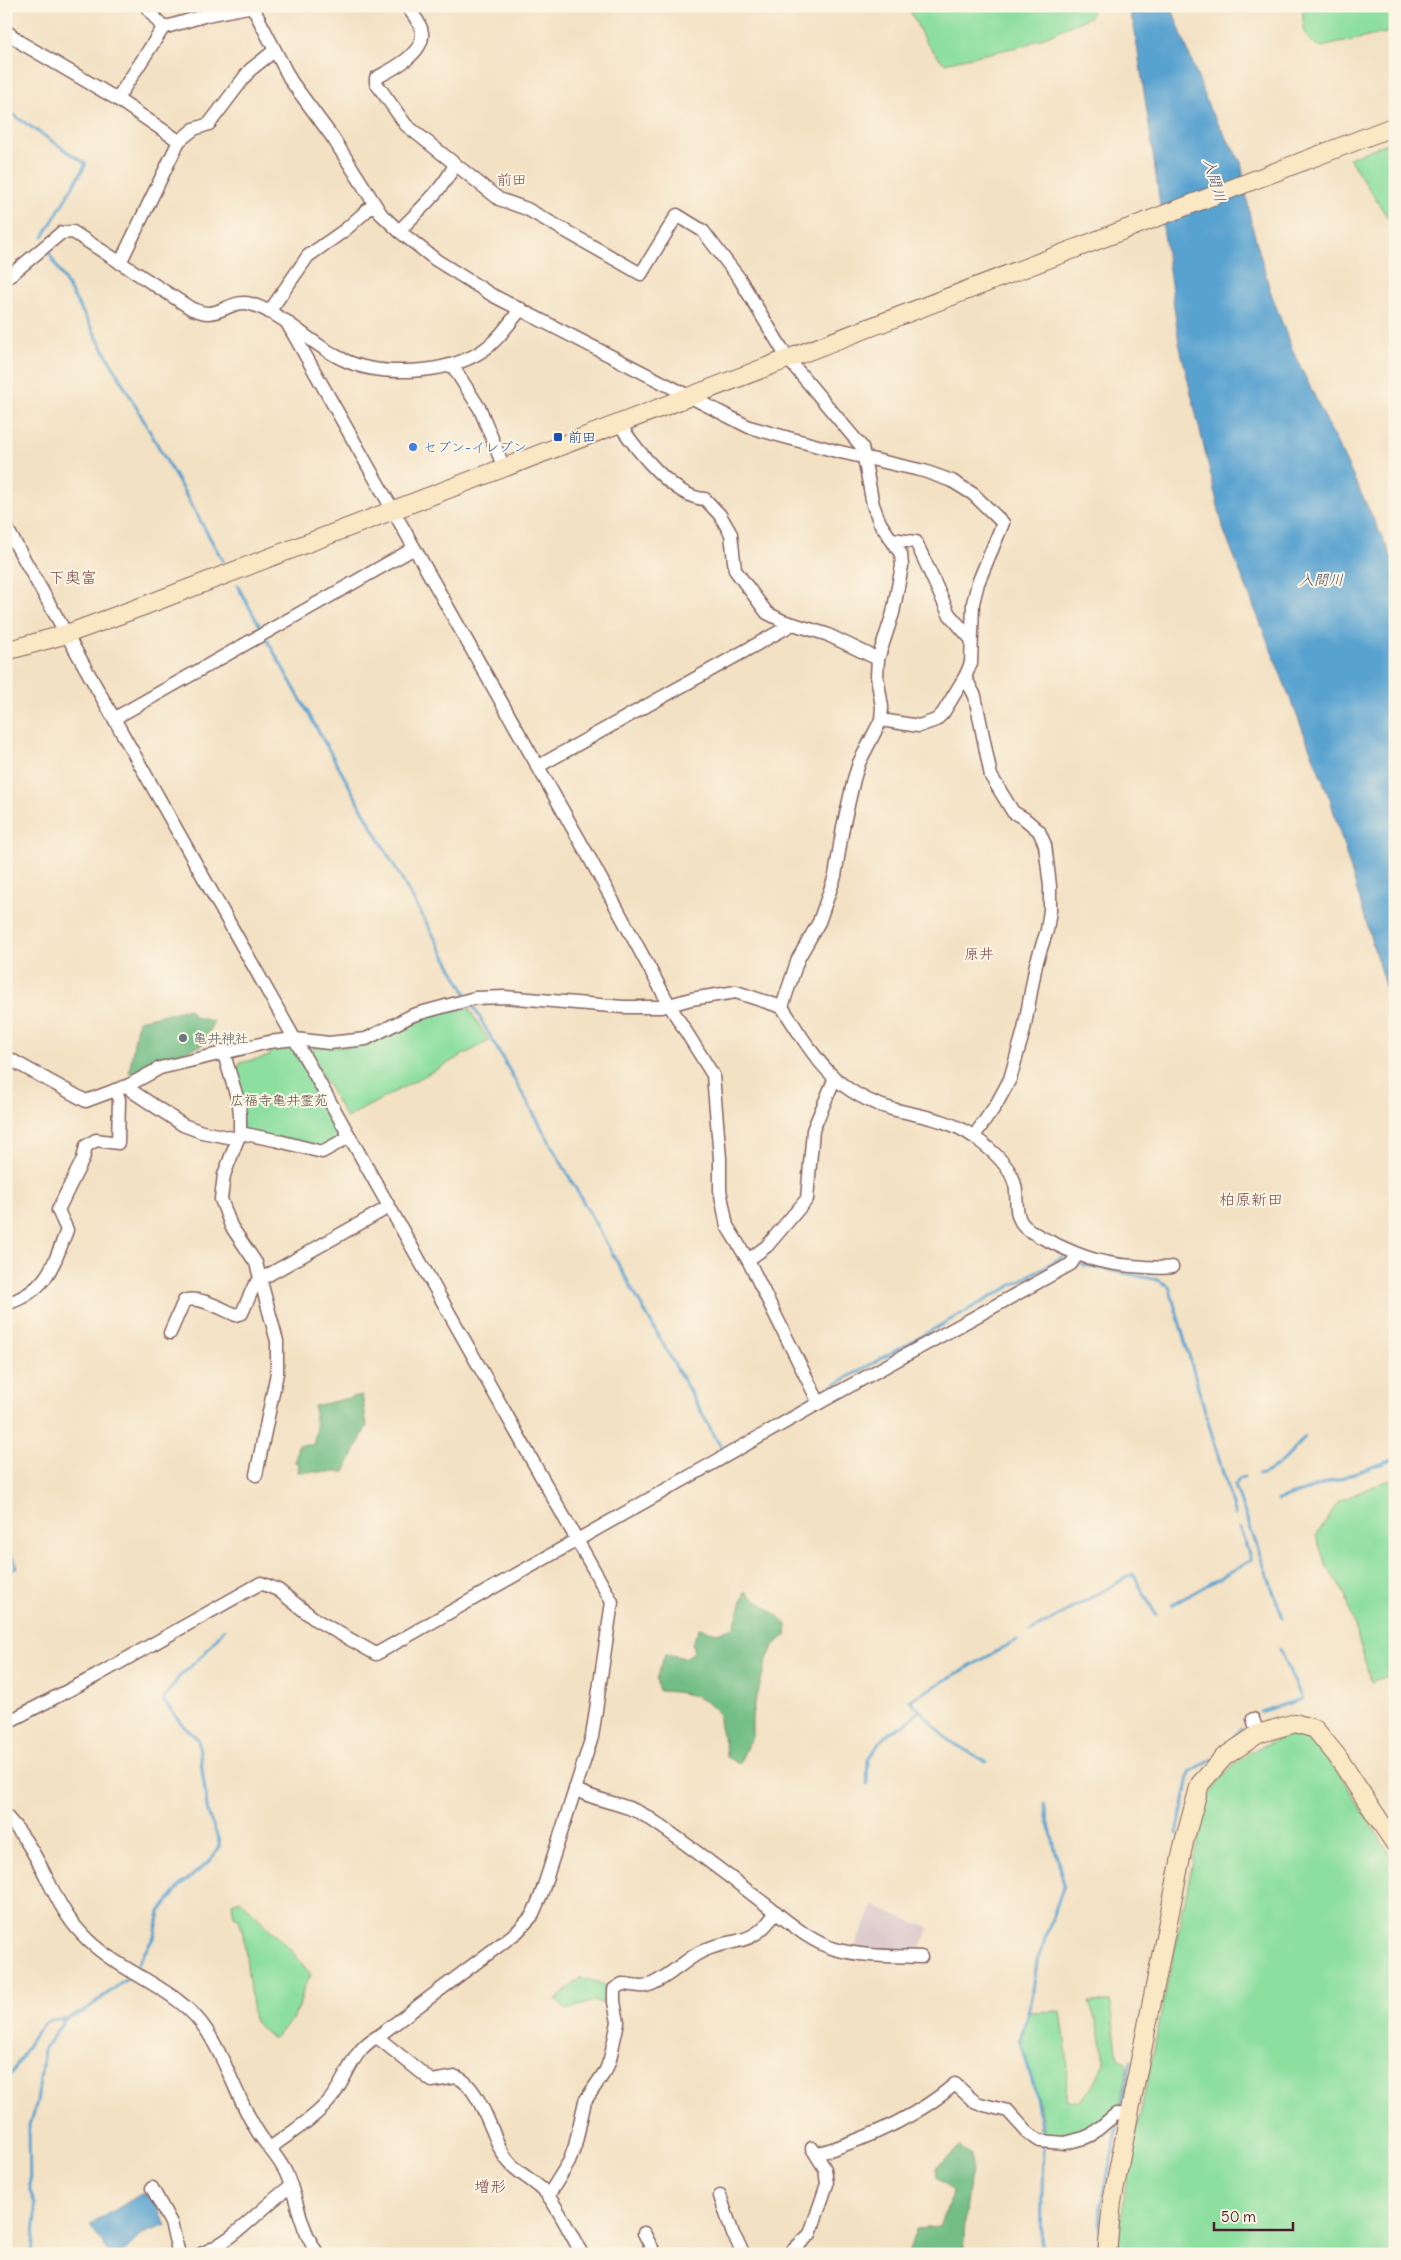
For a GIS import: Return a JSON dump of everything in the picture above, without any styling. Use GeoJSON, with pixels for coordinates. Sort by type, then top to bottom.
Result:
{"type":"FeatureCollection","features":[{"type":"Feature","properties":{"kind":"street"},"geometry":{"type":"LineString","coordinates":[[146,6],[163,28]]}},
{"type":"Feature","properties":{"kind":"street"},"geometry":{"type":"LineString","coordinates":[[117,99],[163,28],[207,15],[252,6],[291,81],[333,138],[374,204],[399,231],[466,280],[749,427],[792,440],[924,470],[952,481],[973,494],[1003,524],[978,584],[973,603],[970,638],[971,662],[965,677],[943,713],[936,720],[926,724],[910,726],[880,720]]}},
{"type":"Feature","properties":{"kind":"street"},"geometry":{"type":"LineString","coordinates":[[407,6],[419,23],[422,33],[419,46],[399,65],[376,78],[376,83],[406,125],[499,199],[527,209],[642,274],[677,215],[703,231],[862,447],[866,456],[873,505],[880,523],[901,554],[902,566],[893,613],[878,659],[877,676],[882,707],[880,720],[859,763],[854,779],[843,827],[835,876],[819,922],[798,959],[782,1007]]}},
{"type":"Feature","properties":{"kind":"street"},"geometry":{"type":"LineString","coordinates":[[6,31],[23,44],[117,99],[179,141]]}},
{"type":"Feature","properties":{"kind":"street"},"geometry":{"type":"LineString","coordinates":[[120,263],[179,141],[194,129],[209,124],[250,70],[274,51]]}},
{"type":"Feature","properties":{"kind":"street"},"geometry":{"type":"LineString","coordinates":[[6,650],[67,634],[620,425],[1395,126]]}},
{"type":"Feature","properties":{"kind":"street"},"geometry":{"type":"LineString","coordinates":[[399,231],[427,202],[451,172],[454,164]]}},
{"type":"Feature","properties":{"kind":"street"},"geometry":{"type":"LineString","coordinates":[[269,312],[308,256],[345,230],[374,204]]}},
{"type":"Feature","properties":{"kind":"street"},"geometry":{"type":"LineString","coordinates":[[6,279],[61,233],[73,232],[192,309],[207,313],[222,310],[230,305],[248,304],[286,321],[341,359],[360,366],[393,370],[419,370],[452,364],[484,350],[521,309]]}},
{"type":"Feature","properties":{"kind":"street"},"geometry":{"type":"LineString","coordinates":[[286,321],[413,549],[589,857],[670,1006],[712,1074],[723,1213],[817,1398]]}},
{"type":"Feature","properties":{"kind":"street"},"geometry":{"type":"LineString","coordinates":[[452,364],[480,409],[504,468]]}},
{"type":"Feature","properties":{"kind":"street"},"geometry":{"type":"LineString","coordinates":[[620,425],[651,465],[694,499],[705,499],[720,515],[730,534],[735,570],[745,586],[767,613],[792,624],[826,634],[878,659]]}},
{"type":"Feature","properties":{"kind":"street"},"geometry":{"type":"LineString","coordinates":[[6,527],[612,1602],[592,1737],[542,1895],[532,1916],[526,1925],[377,2037],[366,2042],[358,2052],[330,2100],[270,2148]]}},
{"type":"Feature","properties":{"kind":"street"},"geometry":{"type":"LineString","coordinates":[[891,539],[916,542],[949,614],[970,638]]}},
{"type":"Feature","properties":{"kind":"street"},"geometry":{"type":"LineString","coordinates":[[115,718],[413,549]]}},
{"type":"Feature","properties":{"kind":"street"},"geometry":{"type":"LineString","coordinates":[[537,767],[792,624]]}},
{"type":"Feature","properties":{"kind":"street"},"geometry":{"type":"LineString","coordinates":[[965,677],[975,696],[991,776],[1013,812],[1025,819],[1039,832],[1045,845],[1050,886],[1050,910],[1046,930],[1036,964],[1024,1030],[1010,1079],[996,1105],[974,1136]]}},
{"type":"Feature","properties":{"kind":"street"},"geometry":{"type":"LineString","coordinates":[[6,1056],[86,1101],[128,1085],[160,1068],[223,1051],[295,1039],[329,1043],[366,1039],[413,1015],[471,999],[505,997],[623,1006],[670,1006],[691,999],[736,992],[782,1007],[820,1064],[834,1080],[851,1092],[884,1106],[960,1128],[974,1136],[1007,1168],[1015,1183],[1017,1212],[1021,1222],[1031,1231],[1078,1255],[1099,1263],[1126,1266],[1172,1266]]}},
{"type":"Feature","properties":{"kind":"street"},"geometry":{"type":"LineString","coordinates":[[223,1051],[239,1104],[239,1136],[224,1175],[221,1199],[231,1226],[252,1256],[261,1279],[277,1341],[277,1373],[256,1475]]}},
{"type":"Feature","properties":{"kind":"street"},"geometry":{"type":"LineString","coordinates":[[748,1260],[767,1246],[807,1200],[813,1130],[834,1080]]}},
{"type":"Feature","properties":{"kind":"street"},"geometry":{"type":"LineString","coordinates":[[128,1085],[132,1090],[183,1125],[202,1132],[275,1140],[322,1152],[349,1137]]}},
{"type":"Feature","properties":{"kind":"street"},"geometry":{"type":"LineString","coordinates":[[6,1304],[28,1295],[47,1278],[68,1230],[58,1210],[83,1159],[86,1146],[96,1140],[118,1143],[119,1099],[115,1090]]}},
{"type":"Feature","properties":{"kind":"street"},"geometry":{"type":"LineString","coordinates":[[170,1333],[184,1301],[189,1299],[236,1315],[242,1313],[246,1308],[254,1286],[261,1279],[389,1207]]}},
{"type":"Feature","properties":{"kind":"street"},"geometry":{"type":"LineString","coordinates":[[6,1722],[96,1676],[261,1583],[278,1590],[316,1620],[376,1654],[578,1541],[817,1398],[1071,1264],[1078,1255]]}},
{"type":"Feature","properties":{"kind":"street"},"geometry":{"type":"LineString","coordinates":[[1107,2254],[1112,2202],[1128,2115],[1184,1842],[1200,1784],[1224,1757],[1256,1727],[1296,1723],[1315,1729],[1337,1756],[1395,1844]]}},
{"type":"Feature","properties":{"kind":"street"},"geometry":{"type":"LineString","coordinates":[[575,1789],[582,1793],[618,1803],[648,1817],[795,1927],[833,1948],[878,1956],[922,1957]]}},
{"type":"Feature","properties":{"kind":"street"},"geometry":{"type":"LineString","coordinates":[[6,1816],[24,1837],[66,1916],[82,1935],[95,1947],[178,2001],[206,2028],[219,2050],[256,2130],[286,2172],[303,2227],[318,2254]]}},
{"type":"Feature","properties":{"kind":"street"},"geometry":{"type":"LineString","coordinates":[[548,2196],[558,2183],[569,2162],[575,2146],[585,2101],[606,2070],[610,2059],[618,2022],[614,2002],[614,1989],[622,1984],[635,1987],[653,1984],[709,1948],[736,1944],[751,1937],[768,1924],[776,1912]]}},
{"type":"Feature","properties":{"kind":"street"},"geometry":{"type":"LineString","coordinates":[[377,2037],[432,2081],[456,2077],[461,2079],[483,2106],[507,2160],[548,2196],[582,2254]]}},
{"type":"Feature","properties":{"kind":"street"},"geometry":{"type":"LineString","coordinates":[[789,2254],[810,2234],[827,2184],[825,2169],[815,2151],[859,2140],[925,2108],[955,2084],[976,2103],[1008,2111],[1028,2133],[1040,2141],[1065,2143],[1075,2141],[1091,2135],[1116,2114],[1128,2115]]}},
{"type":"Feature","properties":{"kind":"street"},"geometry":{"type":"LineString","coordinates":[[201,2254],[217,2248],[237,2233],[290,2186]]}},
{"type":"Feature","properties":{"kind":"street"},"geometry":{"type":"LineString","coordinates":[[152,2188],[171,2223],[179,2254]]}},
{"type":"Feature","properties":{"kind":"street"},"geometry":{"type":"LineString","coordinates":[[720,2196],[733,2234],[744,2254]]}},
{"type":"Feature","properties":{"kind":"street"},"geometry":{"type":"LineString","coordinates":[[644,2233],[655,2254]]}},
{"type":"Feature","properties":{"kind":"shaded area"},"geometry":{"type":"Polygon","coordinates":[[[873,1906],[929,1928],[920,1949],[912,1951],[857,1949],[855,1947],[873,1906]]]}},
{"type":"Feature","properties":{"kind":"green space"},"geometry":{"type":"Polygon","coordinates":[[[908,6],[1094,6],[1090,17],[1026,45],[944,63],[926,43],[908,6]]]}},
{"type":"Feature","properties":{"kind":"green space"},"geometry":{"type":"Polygon","coordinates":[[[1302,6],[1395,6],[1395,31],[1321,47],[1307,36],[1302,6]]]}},
{"type":"Feature","properties":{"kind":"green space"},"geometry":{"type":"Polygon","coordinates":[[[1395,140],[1395,229],[1349,158],[1395,140]]]}},
{"type":"Feature","properties":{"kind":"green space"},"geometry":{"type":"Polygon","coordinates":[[[468,1007],[489,1041],[346,1118],[309,1051],[315,1047],[356,1047],[441,1013],[468,1007]]]}},
{"type":"Feature","properties":{"kind":"green space"},"geometry":{"type":"Polygon","coordinates":[[[189,1009],[194,1017],[214,1021],[202,1045],[129,1073],[138,1020],[189,1009]]]}},
{"type":"Feature","properties":{"kind":"green space","name":"広福寺亀井霊苑"},"geometry":{"type":"Polygon","coordinates":[[[290,1047],[293,1049],[343,1136],[323,1150],[243,1132],[234,1069],[237,1069],[240,1063],[270,1056],[270,1048],[290,1047]]]}},
{"type":"Feature","properties":{"kind":"green space"},"geometry":{"type":"Polygon","coordinates":[[[362,1395],[367,1425],[345,1472],[298,1472],[299,1464],[295,1462],[298,1445],[313,1445],[316,1431],[314,1406],[362,1395]]]}},
{"type":"Feature","properties":{"kind":"green space"},"geometry":{"type":"Polygon","coordinates":[[[1395,1480],[1395,1673],[1371,1682],[1346,1596],[1327,1567],[1316,1536],[1339,1501],[1383,1482],[1395,1480]]]}},
{"type":"Feature","properties":{"kind":"green space"},"geometry":{"type":"Polygon","coordinates":[[[745,1591],[787,1625],[786,1635],[773,1646],[766,1662],[752,1715],[752,1736],[739,1764],[726,1757],[719,1715],[713,1708],[693,1696],[677,1692],[659,1691],[656,1679],[665,1654],[685,1658],[694,1652],[692,1644],[699,1628],[717,1633],[734,1627],[745,1591]]]}},
{"type":"Feature","properties":{"kind":"green space"},"geometry":{"type":"Polygon","coordinates":[[[1288,1736],[1301,1737],[1312,1743],[1338,1772],[1395,1862],[1395,2254],[1117,2254],[1126,2182],[1205,1804],[1229,1769],[1249,1753],[1288,1736]]]}},
{"type":"Feature","properties":{"kind":"green space"},"geometry":{"type":"Polygon","coordinates":[[[240,1900],[291,1950],[311,1975],[304,1987],[299,2007],[291,2021],[273,2039],[254,2022],[243,1933],[239,1919],[234,1916],[232,1903],[240,1900]]]}},
{"type":"Feature","properties":{"kind":"green space"},"geometry":{"type":"Polygon","coordinates":[[[581,1977],[603,1984],[611,1991],[611,2005],[593,2001],[566,2010],[556,2000],[581,1977]]]}},
{"type":"Feature","properties":{"kind":"green space"},"geometry":{"type":"Polygon","coordinates":[[[1089,2002],[1110,2002],[1118,2058],[1126,2063],[1127,2068],[1119,2110],[1075,2140],[1045,2136],[1038,2097],[1021,2042],[1029,2012],[1061,2011],[1067,2056],[1066,2099],[1079,2102],[1091,2088],[1105,2063],[1102,2040],[1089,2002]]]}},
{"type":"Feature","properties":{"kind":"green space"},"geometry":{"type":"Polygon","coordinates":[[[960,2147],[971,2155],[964,2229],[964,2254],[908,2254],[916,2229],[939,2227],[953,2192],[937,2177],[936,2167],[960,2147]]]}},
{"type":"Feature","properties":{"kind":"water","name":"入間川"},"geometry":{"type":"Polygon","coordinates":[[[1128,6],[1171,6],[1210,110],[1241,162],[1251,222],[1270,290],[1291,347],[1395,564],[1395,1020],[1330,799],[1224,531],[1179,343],[1149,125],[1134,26],[1128,6]]]}},
{"type":"Feature","properties":{"kind":"water"},"geometry":{"type":"Polygon","coordinates":[[[141,2194],[152,2196],[167,2225],[143,2234],[123,2252],[110,2254],[90,2225],[141,2194]]]}},
{"type":"Feature","properties":{"kind":"waterway"},"geometry":{"type":"LineString","coordinates":[[6,110],[86,164],[43,237]]}},
{"type":"Feature","properties":{"kind":"waterway"},"geometry":{"type":"LineString","coordinates":[[48,251],[223,561]]}},
{"type":"Feature","properties":{"kind":"waterway"},"geometry":{"type":"LineString","coordinates":[[237,585],[262,630]]}},
{"type":"Feature","properties":{"kind":"waterway"},"geometry":{"type":"LineString","coordinates":[[266,638],[468,997]]}},
{"type":"Feature","properties":{"kind":"waterway"},"geometry":{"type":"LineString","coordinates":[[471,1002],[722,1449],[812,1397]]}},
{"type":"Feature","properties":{"kind":"waterway"},"geometry":{"type":"LineString","coordinates":[[818,1394],[1064,1256]]}},
{"type":"Feature","properties":{"kind":"waterway"},"geometry":{"type":"LineString","coordinates":[[1082,1265],[1158,1280],[1169,1286],[1235,1515]]}},
{"type":"Feature","properties":{"kind":"waterway"},"geometry":{"type":"LineString","coordinates":[[1258,1475],[1278,1465],[1305,1437]]}},
{"type":"Feature","properties":{"kind":"waterway"},"geometry":{"type":"LineString","coordinates":[[1278,1500],[1395,1459]]}},
{"type":"Feature","properties":{"kind":"waterway"},"geometry":{"type":"LineString","coordinates":[[1244,1477],[1239,1479],[1235,1486],[1283,1618]]}},
{"type":"Feature","properties":{"kind":"waterway"},"geometry":{"type":"LineString","coordinates":[[1172,1605],[1251,1560],[1240,1528]]}},
{"type":"Feature","properties":{"kind":"waterway"},"geometry":{"type":"LineString","coordinates":[[6,1548],[17,1566],[6,1572]]}},
{"type":"Feature","properties":{"kind":"waterway"},"geometry":{"type":"LineString","coordinates":[[1030,1632],[1133,1574],[1156,1615]]}},
{"type":"Feature","properties":{"kind":"waterway"},"geometry":{"type":"LineString","coordinates":[[136,1967],[155,1935],[160,1912],[180,1886],[210,1861],[219,1847],[219,1840],[208,1814],[198,1739],[181,1723],[163,1700],[179,1677],[204,1654],[224,1629]]}},
{"type":"Feature","properties":{"kind":"waterway"},"geometry":{"type":"LineString","coordinates":[[986,1762],[948,1740],[910,1700],[1017,1640]]}},
{"type":"Feature","properties":{"kind":"waterway"},"geometry":{"type":"LineString","coordinates":[[1260,1712],[1302,1699],[1280,1649]]}},
{"type":"Feature","properties":{"kind":"waterway"},"geometry":{"type":"LineString","coordinates":[[867,1784],[868,1760],[878,1745],[889,1733],[905,1725],[920,1710]]}},
{"type":"Feature","properties":{"kind":"waterway"},"geometry":{"type":"LineString","coordinates":[[1226,1746],[1242,1728]]}},
{"type":"Feature","properties":{"kind":"waterway"},"geometry":{"type":"LineString","coordinates":[[1177,1834],[1190,1772],[1212,1759]]}},
{"type":"Feature","properties":{"kind":"waterway"},"geometry":{"type":"LineString","coordinates":[[1042,2136],[1036,2095],[1020,2039],[1032,1998],[1037,1961],[1064,1885],[1044,1804]]}},
{"type":"Feature","properties":{"kind":"waterway"},"geometry":{"type":"LineString","coordinates":[[32,2254],[36,2215],[35,2204],[30,2191],[29,2125],[37,2102],[44,2049],[65,2019],[83,2012],[128,1978]]}},
{"type":"Feature","properties":{"kind":"waterway"},"geometry":{"type":"LineString","coordinates":[[6,2082],[37,2031],[51,2020],[64,2019]]}},
{"type":"Feature","properties":{"kind":"waterway"},"geometry":{"type":"LineString","coordinates":[[1122,2106],[1131,2061]]}},
{"type":"Feature","properties":{"kind":"waterway"},"geometry":{"type":"LineString","coordinates":[[1099,2250],[1101,2207],[1119,2121]]}},
{"type":"Feature","properties":{"kind":"waterway"},"geometry":{"type":"LineString","coordinates":[[1038,2254],[1041,2247],[1043,2145]]}},
{"type":"Feature","properties":{"kind":"place","name":"前田"},"geometry":{"type":"Point","coordinates":[558,437]}},
{"type":"Feature","properties":{"kind":"place","name":"セブン-イレブン"},"geometry":{"type":"Point","coordinates":[413,447]}},
{"type":"Feature","properties":{"kind":"place","name":"亀井神社"},"geometry":{"type":"Point","coordinates":[183,1038]}},
{"type":"Feature","properties":{"kind":"district","name":"前田"},"geometry":{"type":"Point","coordinates":[512,179]}},
{"type":"Feature","properties":{"kind":"district","name":"下奥富"},"geometry":{"type":"Point","coordinates":[73,577]}},
{"type":"Feature","properties":{"kind":"district","name":"原井"},"geometry":{"type":"Point","coordinates":[979,953]}},
{"type":"Feature","properties":{"kind":"district","name":"柏原新田"},"geometry":{"type":"Point","coordinates":[1251,1199]}},
{"type":"Feature","properties":{"kind":"district","name":"増形"},"geometry":{"type":"Point","coordinates":[490,2186]}}]}
